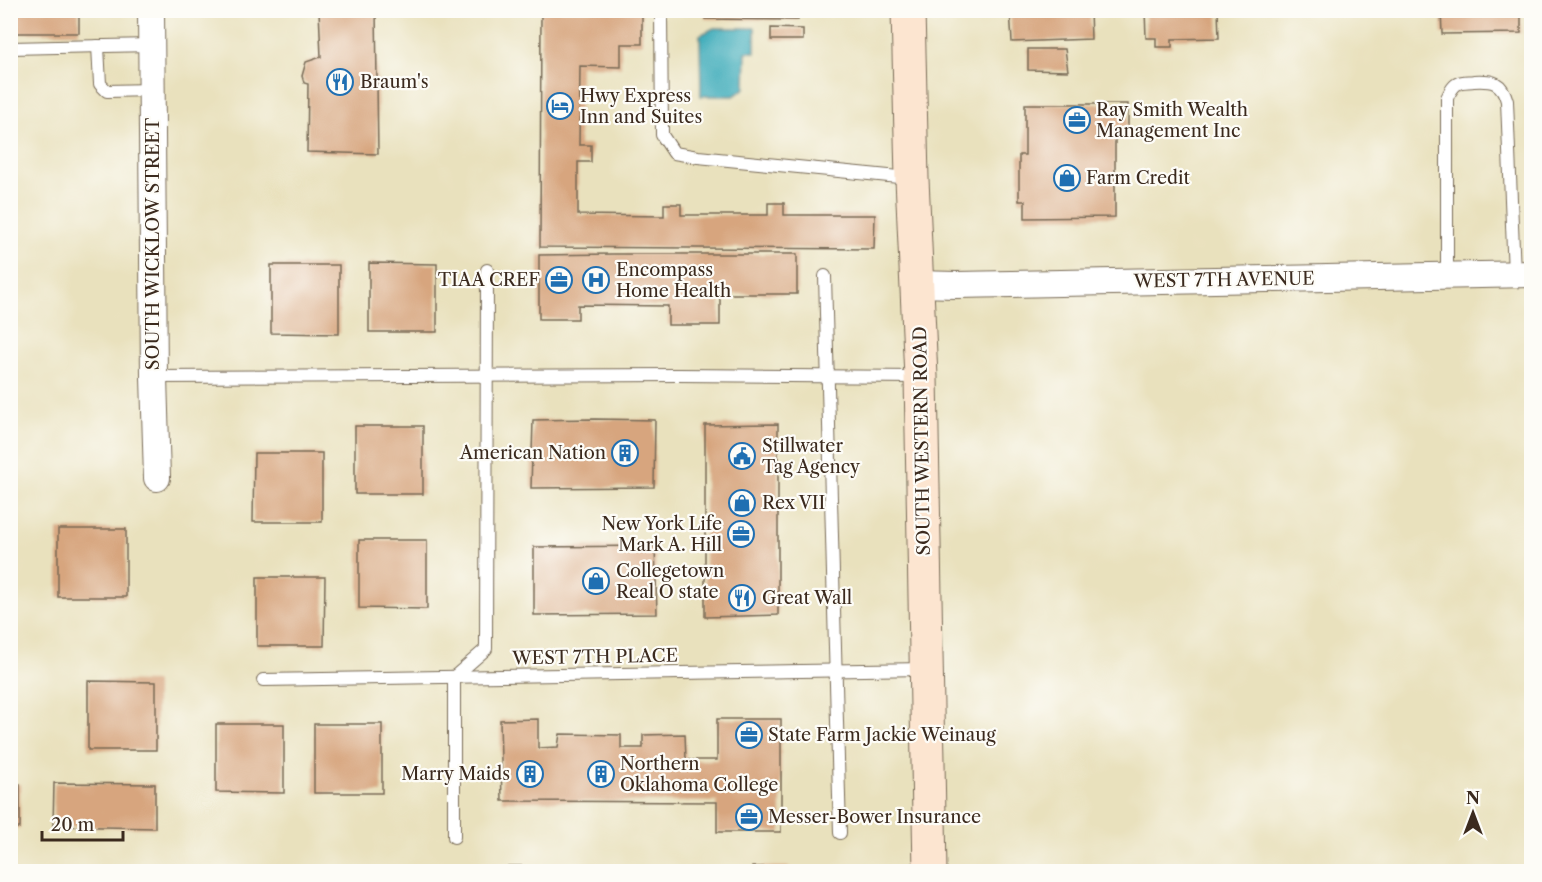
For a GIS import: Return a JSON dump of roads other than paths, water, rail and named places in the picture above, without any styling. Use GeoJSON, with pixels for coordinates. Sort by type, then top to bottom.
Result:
{"type":"FeatureCollection","features":[{"type":"Feature","properties":{"kind":"main road","name":"SOUTH WESTERN ROAD"},"geometry":{"type":"LineString","coordinates":[[908,10],[912,179],[921,377],[930,872]]}},
{"type":"Feature","properties":{"kind":"street","name":"SOUTH WICKLOW STREET"},"geometry":{"type":"LineString","coordinates":[[151,10],[157,478]]}},
{"type":"Feature","properties":{"kind":"street","name":"WEST 7TH AVENUE"},"geometry":{"type":"LineString","coordinates":[[917,284],[968,285],[1523,274]]}},
{"type":"Feature","properties":{"kind":"lane"},"geometry":{"type":"LineString","coordinates":[[661,10],[662,135],[674,153],[698,158],[912,179]]}},
{"type":"Feature","properties":{"kind":"lane"},"geometry":{"type":"LineString","coordinates":[[10,48],[152,45]]}},
{"type":"Feature","properties":{"kind":"lane"},"geometry":{"type":"LineString","coordinates":[[98,46],[100,84],[107,91],[152,90]]}},
{"type":"Feature","properties":{"kind":"lane"},"geometry":{"type":"LineString","coordinates":[[1447,276],[1447,98],[1460,82],[1490,80],[1499,85],[1508,101],[1523,274]]}},
{"type":"Feature","properties":{"kind":"lane"},"geometry":{"type":"LineString","coordinates":[[454,837],[454,677],[486,649],[487,270]]}},
{"type":"Feature","properties":{"kind":"lane"},"geometry":{"type":"LineString","coordinates":[[825,276],[840,834]]}},
{"type":"Feature","properties":{"kind":"lane"},"geometry":{"type":"LineString","coordinates":[[154,377],[486,375],[921,377]]}},
{"type":"Feature","properties":{"kind":"lane","name":"WEST 7TH PLACE"},"geometry":{"type":"LineString","coordinates":[[263,680],[927,669]]}},
{"type":"Feature","properties":{"kind":"water"},"geometry":{"type":"Polygon","coordinates":[[[714,28],[755,28],[755,52],[746,52],[745,88],[734,96],[701,96],[700,35],[714,28]]]}},
{"type":"Feature","properties":{"kind":"place","name":"Braum's"},"geometry":{"type":"Point","coordinates":[340,82]}},
{"type":"Feature","properties":{"kind":"place","name":"Hwy Express Inn and Suites"},"geometry":{"type":"Point","coordinates":[560,106]}},
{"type":"Feature","properties":{"kind":"place","name":"Ray Smith Wealth Management Inc"},"geometry":{"type":"Point","coordinates":[1077,120]}},
{"type":"Feature","properties":{"kind":"place","name":"Farm Credit"},"geometry":{"type":"Point","coordinates":[1067,178]}},
{"type":"Feature","properties":{"kind":"place","name":"TIAA CREF"},"geometry":{"type":"Point","coordinates":[559,280]}},
{"type":"Feature","properties":{"kind":"place","name":"Encompass Home Health"},"geometry":{"type":"Point","coordinates":[596,280]}},
{"type":"Feature","properties":{"kind":"place","name":"American Nation"},"geometry":{"type":"Point","coordinates":[625,453]}},
{"type":"Feature","properties":{"kind":"place","name":"Stillwater Tag Agency"},"geometry":{"type":"Point","coordinates":[742,456]}},
{"type":"Feature","properties":{"kind":"place","name":"Rex VII"},"geometry":{"type":"Point","coordinates":[742,503]}},
{"type":"Feature","properties":{"kind":"place","name":"New York Life Mark A. Hill"},"geometry":{"type":"Point","coordinates":[741,534]}},
{"type":"Feature","properties":{"kind":"place","name":"Collegetown Real O state"},"geometry":{"type":"Point","coordinates":[596,581]}},
{"type":"Feature","properties":{"kind":"place","name":"Great Wall"},"geometry":{"type":"Point","coordinates":[742,598]}},
{"type":"Feature","properties":{"kind":"place","name":"State Farm Jackie Weinaug"},"geometry":{"type":"Point","coordinates":[749,735]}},
{"type":"Feature","properties":{"kind":"place","name":"Marry Maids"},"geometry":{"type":"Point","coordinates":[530,774]}},
{"type":"Feature","properties":{"kind":"place","name":"Northern Oklahoma College"},"geometry":{"type":"Point","coordinates":[601,774]}},
{"type":"Feature","properties":{"kind":"place","name":"Messer-Bower Insurance"},"geometry":{"type":"Point","coordinates":[749,817]}}]}
